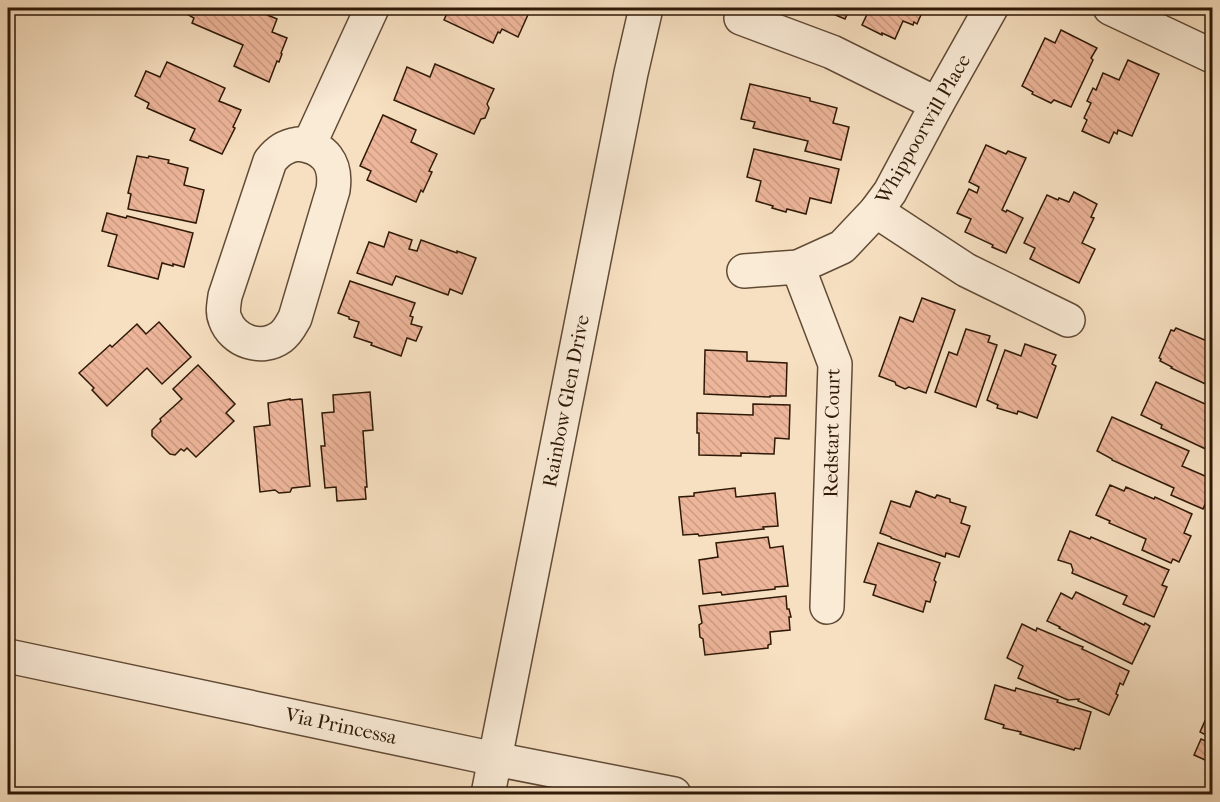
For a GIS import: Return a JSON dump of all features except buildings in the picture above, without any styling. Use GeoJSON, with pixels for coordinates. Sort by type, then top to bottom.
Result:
{"type":"FeatureCollection","features":[{"type":"Feature","properties":{"kind":"street"},"geometry":{"type":"LineString","coordinates":[[309,145],[372,8]]}},
{"type":"Feature","properties":{"kind":"street","name":"Rainbow Glen Drive"},"geometry":{"type":"LineString","coordinates":[[488,795],[646,8]]}},
{"type":"Feature","properties":{"kind":"street","name":"Whippoorwill Place"},"geometry":{"type":"LineString","coordinates":[[744,271],[798,267],[842,247],[876,211],[890,192],[991,8]]}},
{"type":"Feature","properties":{"kind":"street"},"geometry":{"type":"LineString","coordinates":[[1110,8],[1212,56]]}},
{"type":"Feature","properties":{"kind":"street"},"geometry":{"type":"LineString","coordinates":[[741,18],[832,52],[937,104]]}},
{"type":"Feature","properties":{"kind":"street"},"geometry":{"type":"LineString","coordinates":[[309,145],[328,158],[333,167],[335,179],[295,318],[282,337],[260,344],[248,342],[238,337],[230,329],[225,319],[223,307],[225,296],[270,160],[286,146],[309,145]]}},
{"type":"Feature","properties":{"kind":"street"},"geometry":{"type":"LineString","coordinates":[[876,211],[966,270],[1068,320]]}},
{"type":"Feature","properties":{"kind":"street","name":"Redstart Court"},"geometry":{"type":"LineString","coordinates":[[798,267],[835,364],[827,607]]}},
{"type":"Feature","properties":{"kind":"street","name":"Via Princessa"},"geometry":{"type":"LineString","coordinates":[[8,656],[674,795]]}}]}
